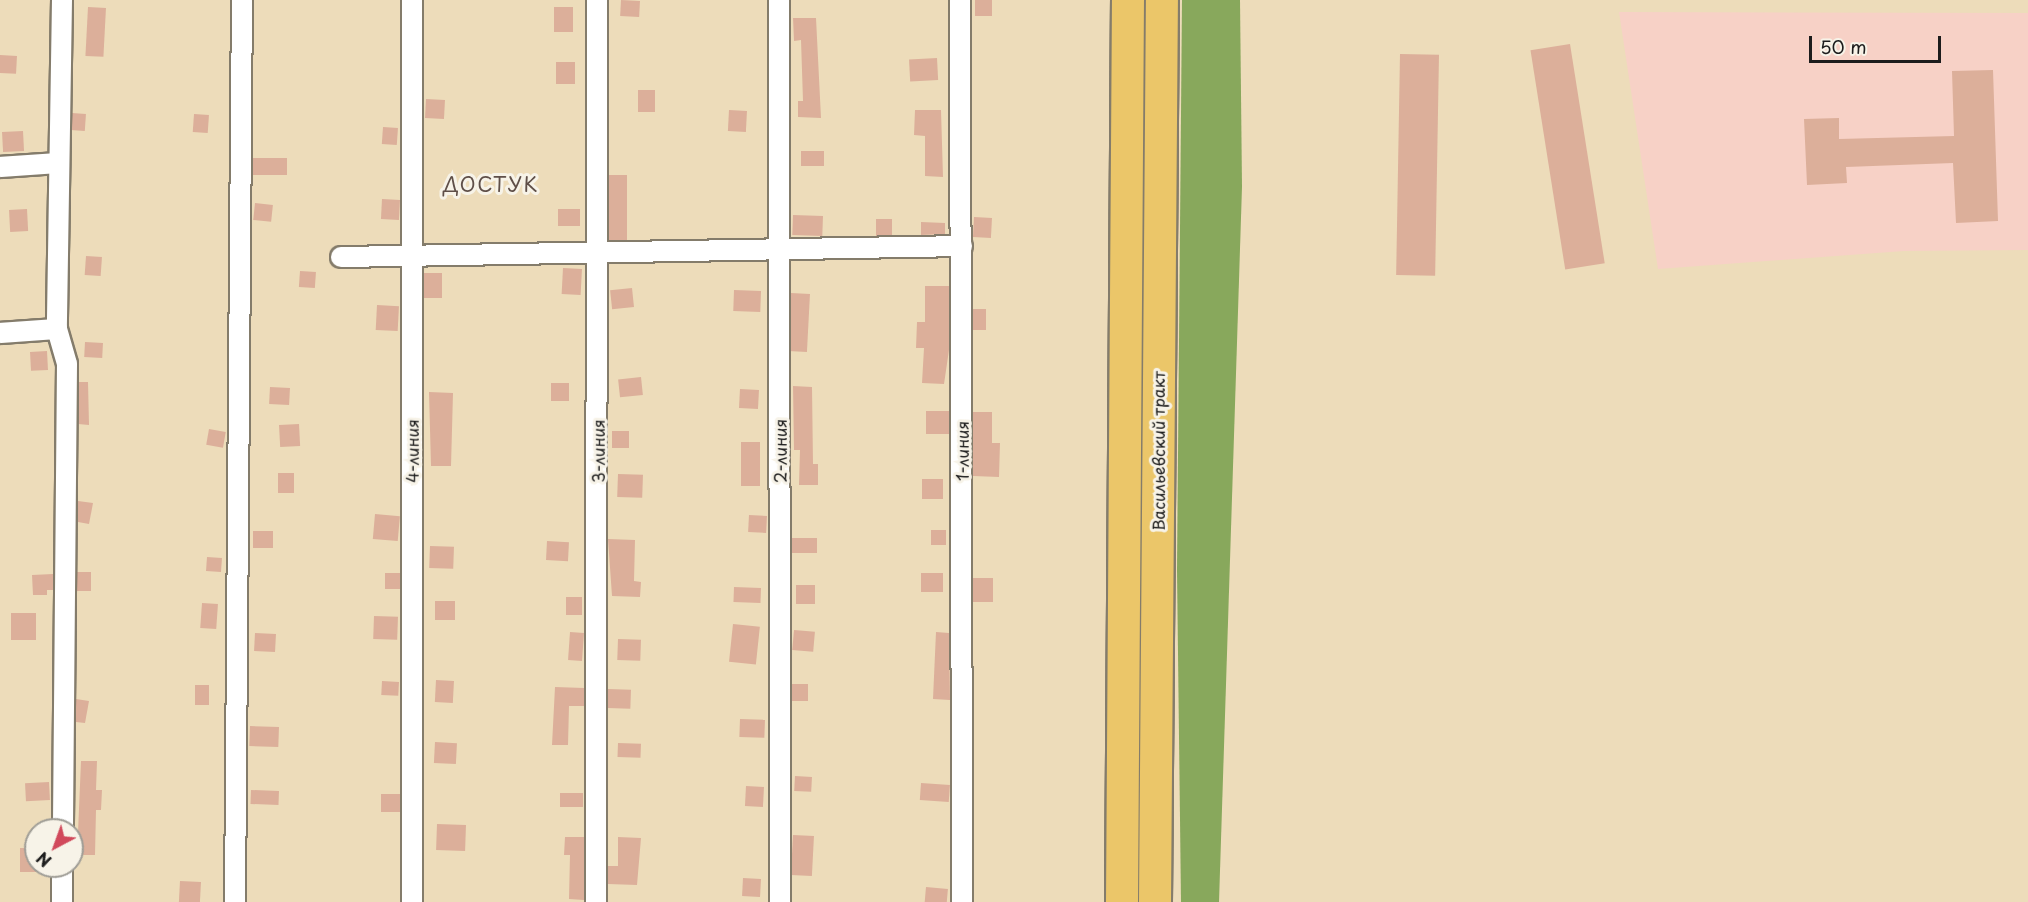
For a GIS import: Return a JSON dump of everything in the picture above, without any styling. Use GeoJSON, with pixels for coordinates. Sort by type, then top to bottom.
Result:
{"type":"FeatureCollection","features":[{"type":"Feature","properties":{"kind":"main road","name":"Васильевский тракт"},"geometry":{"type":"LineString","coordinates":[[1122,902],[1128,0]]}},
{"type":"Feature","properties":{"kind":"main road","name":"Васильевский тракт"},"geometry":{"type":"LineString","coordinates":[[1155,902],[1162,0]]}},
{"type":"Feature","properties":{"kind":"street"},"geometry":{"type":"LineString","coordinates":[[62,0],[57,329],[67,364],[63,818]]}},
{"type":"Feature","properties":{"kind":"street"},"geometry":{"type":"LineString","coordinates":[[235,902],[242,0]]}},
{"type":"Feature","properties":{"kind":"street","name":"4-линия"},"geometry":{"type":"LineString","coordinates":[[412,0],[412,902]]}},
{"type":"Feature","properties":{"kind":"street","name":"3-линия"},"geometry":{"type":"LineString","coordinates":[[596,902],[597,0]]}},
{"type":"Feature","properties":{"kind":"street","name":"2-линия"},"geometry":{"type":"LineString","coordinates":[[779,0],[780,902]]}},
{"type":"Feature","properties":{"kind":"street","name":"1-линия"},"geometry":{"type":"LineString","coordinates":[[960,0],[962,902]]}},
{"type":"Feature","properties":{"kind":"street"},"geometry":{"type":"LineString","coordinates":[[0,167],[59,163]]}},
{"type":"Feature","properties":{"kind":"street"},"geometry":{"type":"LineString","coordinates":[[341,257],[962,246]]}},
{"type":"Feature","properties":{"kind":"street"},"geometry":{"type":"LineString","coordinates":[[0,333],[57,329]]}},
{"type":"Feature","properties":{"kind":"street"},"geometry":{"type":"LineString","coordinates":[[62,878],[62,902]]}},
{"type":"Feature","properties":{"kind":"shaded area"},"geometry":{"type":"Polygon","coordinates":[[[1619,12],[2028,13],[2028,250],[1904,251],[1658,269],[1619,12]]]}},
{"type":"Feature","properties":{"kind":"green space"},"geometry":{"type":"Polygon","coordinates":[[[1182,0],[1240,0],[1242,187],[1219,902],[1181,902],[1177,570],[1182,0]]]}},
{"type":"Feature","properties":{"kind":"building"},"geometry":{"type":"Polygon","coordinates":[[[621,0],[640,1],[639,17],[620,16],[621,0]]]}},
{"type":"Feature","properties":{"kind":"building"},"geometry":{"type":"Polygon","coordinates":[[[975,0],[992,0],[992,16],[975,16],[975,0]]]}},
{"type":"Feature","properties":{"kind":"building"},"geometry":{"type":"Polygon","coordinates":[[[88,7],[106,8],[103,57],[85,56],[88,7]]]}},
{"type":"Feature","properties":{"kind":"building"},"geometry":{"type":"Polygon","coordinates":[[[554,7],[573,7],[573,32],[554,32],[554,7]]]}},
{"type":"Feature","properties":{"kind":"building"},"geometry":{"type":"Polygon","coordinates":[[[793,18],[816,18],[821,118],[798,117],[798,101],[803,101],[801,40],[794,41],[793,18]]]}},
{"type":"Feature","properties":{"kind":"building"},"geometry":{"type":"Polygon","coordinates":[[[1570,44],[1605,263],[1565,270],[1530,50],[1570,44]]]}},
{"type":"Feature","properties":{"kind":"building"},"geometry":{"type":"Polygon","coordinates":[[[1400,54],[1439,55],[1435,276],[1396,275],[1400,54]]]}},
{"type":"Feature","properties":{"kind":"building"},"geometry":{"type":"Polygon","coordinates":[[[0,55],[17,56],[16,74],[0,73],[0,55]]]}},
{"type":"Feature","properties":{"kind":"building"},"geometry":{"type":"Polygon","coordinates":[[[937,58],[938,80],[910,81],[909,59],[937,58]]]}},
{"type":"Feature","properties":{"kind":"building"},"geometry":{"type":"Polygon","coordinates":[[[556,62],[575,62],[575,84],[556,84],[556,62]]]}},
{"type":"Feature","properties":{"kind":"building"},"geometry":{"type":"Polygon","coordinates":[[[1993,70],[1998,221],[1956,223],[1953,163],[1846,167],[1847,183],[1807,185],[1804,119],[1839,118],[1839,139],[1954,136],[1952,71],[1993,70]]]}},
{"type":"Feature","properties":{"kind":"building"},"geometry":{"type":"Polygon","coordinates":[[[638,90],[655,90],[655,112],[638,112],[638,90]]]}},
{"type":"Feature","properties":{"kind":"building"},"geometry":{"type":"Polygon","coordinates":[[[426,99],[445,100],[444,119],[425,118],[426,99]]]}},
{"type":"Feature","properties":{"kind":"building"},"geometry":{"type":"Polygon","coordinates":[[[729,110],[747,111],[746,132],[728,131],[729,110]]]}},
{"type":"Feature","properties":{"kind":"building"},"geometry":{"type":"Polygon","coordinates":[[[915,110],[941,110],[943,177],[925,176],[925,136],[914,135],[915,110]]]}},
{"type":"Feature","properties":{"kind":"building"},"geometry":{"type":"Polygon","coordinates":[[[72,113],[86,114],[85,131],[71,130],[72,113]]]}},
{"type":"Feature","properties":{"kind":"building"},"geometry":{"type":"Polygon","coordinates":[[[194,114],[209,115],[208,133],[193,132],[194,114]]]}},
{"type":"Feature","properties":{"kind":"building"},"geometry":{"type":"Polygon","coordinates":[[[383,127],[398,128],[397,145],[382,144],[383,127]]]}},
{"type":"Feature","properties":{"kind":"building"},"geometry":{"type":"Polygon","coordinates":[[[23,131],[24,151],[3,152],[2,132],[23,131]]]}},
{"type":"Feature","properties":{"kind":"building"},"geometry":{"type":"Polygon","coordinates":[[[801,151],[824,151],[824,166],[801,166],[801,151]]]}},
{"type":"Feature","properties":{"kind":"building"},"geometry":{"type":"Polygon","coordinates":[[[253,158],[287,158],[287,175],[253,175],[253,158]]]}},
{"type":"Feature","properties":{"kind":"building"},"geometry":{"type":"Polygon","coordinates":[[[609,175],[627,175],[627,240],[609,240],[609,175]]]}},
{"type":"Feature","properties":{"kind":"building"},"geometry":{"type":"Polygon","coordinates":[[[382,199],[400,200],[399,220],[381,219],[382,199]]]}},
{"type":"Feature","properties":{"kind":"building"},"geometry":{"type":"Polygon","coordinates":[[[255,203],[273,205],[271,222],[253,220],[255,203]]]}},
{"type":"Feature","properties":{"kind":"building"},"geometry":{"type":"Polygon","coordinates":[[[27,209],[28,231],[10,232],[9,210],[27,209]]]}},
{"type":"Feature","properties":{"kind":"building"},"geometry":{"type":"Polygon","coordinates":[[[558,209],[580,209],[580,226],[558,226],[558,209]]]}},
{"type":"Feature","properties":{"kind":"building"},"geometry":{"type":"Polygon","coordinates":[[[793,215],[823,216],[822,236],[792,235],[793,215]]]}},
{"type":"Feature","properties":{"kind":"building"},"geometry":{"type":"Polygon","coordinates":[[[974,217],[992,218],[991,238],[973,237],[974,217]]]}},
{"type":"Feature","properties":{"kind":"building"},"geometry":{"type":"Polygon","coordinates":[[[876,219],[892,219],[892,236],[876,236],[876,219]]]}},
{"type":"Feature","properties":{"kind":"building"},"geometry":{"type":"Polygon","coordinates":[[[921,222],[945,223],[945,234],[921,235],[921,222]]]}},
{"type":"Feature","properties":{"kind":"building"},"geometry":{"type":"Polygon","coordinates":[[[86,256],[102,257],[101,276],[85,275],[86,256]]]}},
{"type":"Feature","properties":{"kind":"building"},"geometry":{"type":"Polygon","coordinates":[[[563,268],[582,269],[581,295],[562,294],[563,268]]]}},
{"type":"Feature","properties":{"kind":"building"},"geometry":{"type":"Polygon","coordinates":[[[300,271],[316,272],[315,288],[299,287],[300,271]]]}},
{"type":"Feature","properties":{"kind":"building"},"geometry":{"type":"Polygon","coordinates":[[[424,273],[442,273],[442,298],[424,298],[424,273]]]}},
{"type":"Feature","properties":{"kind":"building"},"geometry":{"type":"Polygon","coordinates":[[[925,286],[949,286],[949,350],[944,384],[922,383],[924,348],[916,348],[917,322],[925,322],[925,286]]]}},
{"type":"Feature","properties":{"kind":"building"},"geometry":{"type":"Polygon","coordinates":[[[632,288],[634,307],[612,309],[610,290],[632,288]]]}},
{"type":"Feature","properties":{"kind":"building"},"geometry":{"type":"Polygon","coordinates":[[[734,290],[761,291],[760,312],[733,311],[734,290]]]}},
{"type":"Feature","properties":{"kind":"building"},"geometry":{"type":"Polygon","coordinates":[[[791,293],[810,294],[807,352],[788,351],[791,293]]]}},
{"type":"Feature","properties":{"kind":"building"},"geometry":{"type":"Polygon","coordinates":[[[377,305],[399,306],[398,331],[376,330],[377,305]]]}},
{"type":"Feature","properties":{"kind":"building"},"geometry":{"type":"Polygon","coordinates":[[[973,309],[986,309],[986,330],[973,330],[973,309]]]}},
{"type":"Feature","properties":{"kind":"building"},"geometry":{"type":"Polygon","coordinates":[[[85,342],[103,343],[102,358],[84,357],[85,342]]]}},
{"type":"Feature","properties":{"kind":"building"},"geometry":{"type":"Polygon","coordinates":[[[47,351],[48,370],[31,371],[30,352],[47,351]]]}},
{"type":"Feature","properties":{"kind":"building"},"geometry":{"type":"Polygon","coordinates":[[[641,377],[643,395],[620,397],[618,379],[641,377]]]}},
{"type":"Feature","properties":{"kind":"building"},"geometry":{"type":"Polygon","coordinates":[[[79,382],[88,382],[89,425],[78,424],[79,382]]]}},
{"type":"Feature","properties":{"kind":"building"},"geometry":{"type":"Polygon","coordinates":[[[551,383],[569,383],[569,401],[551,401],[551,383]]]}},
{"type":"Feature","properties":{"kind":"building"},"geometry":{"type":"Polygon","coordinates":[[[793,386],[812,387],[813,464],[818,464],[818,485],[799,485],[800,450],[794,450],[793,386]]]}},
{"type":"Feature","properties":{"kind":"building"},"geometry":{"type":"Polygon","coordinates":[[[270,387],[290,388],[289,405],[269,404],[270,387]]]}},
{"type":"Feature","properties":{"kind":"building"},"geometry":{"type":"Polygon","coordinates":[[[740,389],[759,390],[758,409],[739,408],[740,389]]]}},
{"type":"Feature","properties":{"kind":"building"},"geometry":{"type":"Polygon","coordinates":[[[429,392],[453,393],[451,466],[431,466],[429,392]]]}},
{"type":"Feature","properties":{"kind":"building"},"geometry":{"type":"Polygon","coordinates":[[[926,411],[949,411],[949,434],[926,434],[926,411]]]}},
{"type":"Feature","properties":{"kind":"building"},"geometry":{"type":"Polygon","coordinates":[[[973,412],[992,412],[992,443],[1000,443],[999,477],[973,476],[973,412]]]}},
{"type":"Feature","properties":{"kind":"building"},"geometry":{"type":"Polygon","coordinates":[[[299,424],[300,446],[280,447],[279,425],[299,424]]]}},
{"type":"Feature","properties":{"kind":"building"},"geometry":{"type":"Polygon","coordinates":[[[209,429],[226,432],[223,448],[206,445],[209,429]]]}},
{"type":"Feature","properties":{"kind":"building"},"geometry":{"type":"Polygon","coordinates":[[[612,431],[629,431],[629,448],[612,448],[612,431]]]}},
{"type":"Feature","properties":{"kind":"building"},"geometry":{"type":"Polygon","coordinates":[[[741,442],[760,442],[760,486],[741,486],[741,442]]]}},
{"type":"Feature","properties":{"kind":"building"},"geometry":{"type":"Polygon","coordinates":[[[278,473],[294,473],[294,493],[278,493],[278,473]]]}},
{"type":"Feature","properties":{"kind":"building"},"geometry":{"type":"Polygon","coordinates":[[[618,474],[643,475],[642,498],[617,497],[618,474]]]}},
{"type":"Feature","properties":{"kind":"building"},"geometry":{"type":"Polygon","coordinates":[[[922,479],[943,479],[943,499],[922,499],[922,479]]]}},
{"type":"Feature","properties":{"kind":"building"},"geometry":{"type":"Polygon","coordinates":[[[78,501],[93,503],[89,524],[78,522],[78,501]]]}},
{"type":"Feature","properties":{"kind":"building"},"geometry":{"type":"Polygon","coordinates":[[[375,514],[400,516],[398,541],[373,539],[375,514]]]}},
{"type":"Feature","properties":{"kind":"building"},"geometry":{"type":"Polygon","coordinates":[[[749,515],[767,516],[766,533],[748,532],[749,515]]]}},
{"type":"Feature","properties":{"kind":"building"},"geometry":{"type":"Polygon","coordinates":[[[931,530],[946,530],[946,545],[931,545],[931,530]]]}},
{"type":"Feature","properties":{"kind":"building"},"geometry":{"type":"Polygon","coordinates":[[[253,531],[273,531],[273,548],[253,548],[253,531]]]}},
{"type":"Feature","properties":{"kind":"building"},"geometry":{"type":"Polygon","coordinates":[[[792,538],[817,538],[817,553],[792,553],[792,538]]]}},
{"type":"Feature","properties":{"kind":"building"},"geometry":{"type":"Polygon","coordinates":[[[608,539],[635,540],[634,581],[641,582],[640,597],[612,596],[608,539]]]}},
{"type":"Feature","properties":{"kind":"building"},"geometry":{"type":"Polygon","coordinates":[[[547,541],[569,542],[568,561],[546,560],[547,541]]]}},
{"type":"Feature","properties":{"kind":"building"},"geometry":{"type":"Polygon","coordinates":[[[430,546],[454,547],[453,569],[429,568],[430,546]]]}},
{"type":"Feature","properties":{"kind":"building"},"geometry":{"type":"Polygon","coordinates":[[[207,557],[222,558],[221,572],[206,571],[207,557]]]}},
{"type":"Feature","properties":{"kind":"building"},"geometry":{"type":"Polygon","coordinates":[[[77,572],[91,572],[91,591],[77,591],[77,572]]]}},
{"type":"Feature","properties":{"kind":"building"},"geometry":{"type":"Polygon","coordinates":[[[385,573],[400,573],[400,589],[385,589],[385,573]]]}},
{"type":"Feature","properties":{"kind":"building"},"geometry":{"type":"Polygon","coordinates":[[[921,573],[943,573],[943,592],[921,592],[921,573]]]}},
{"type":"Feature","properties":{"kind":"building"},"geometry":{"type":"Polygon","coordinates":[[[53,574],[53,590],[47,590],[47,595],[33,595],[32,575],[53,574]]]}},
{"type":"Feature","properties":{"kind":"building"},"geometry":{"type":"Polygon","coordinates":[[[973,578],[993,578],[993,602],[973,602],[973,578]]]}},
{"type":"Feature","properties":{"kind":"building"},"geometry":{"type":"Polygon","coordinates":[[[796,585],[815,585],[815,604],[796,604],[796,585]]]}},
{"type":"Feature","properties":{"kind":"building"},"geometry":{"type":"Polygon","coordinates":[[[734,587],[761,588],[760,603],[733,602],[734,587]]]}},
{"type":"Feature","properties":{"kind":"building"},"geometry":{"type":"Polygon","coordinates":[[[566,597],[582,597],[582,615],[566,615],[566,597]]]}},
{"type":"Feature","properties":{"kind":"building"},"geometry":{"type":"Polygon","coordinates":[[[435,601],[455,601],[455,620],[435,620],[435,601]]]}},
{"type":"Feature","properties":{"kind":"building"},"geometry":{"type":"Polygon","coordinates":[[[202,603],[218,604],[216,629],[200,628],[202,603]]]}},
{"type":"Feature","properties":{"kind":"building"},"geometry":{"type":"Polygon","coordinates":[[[11,613],[36,613],[36,640],[11,640],[11,613]]]}},
{"type":"Feature","properties":{"kind":"building"},"geometry":{"type":"Polygon","coordinates":[[[374,616],[398,617],[397,640],[373,639],[374,616]]]}},
{"type":"Feature","properties":{"kind":"building"},"geometry":{"type":"Polygon","coordinates":[[[733,624],[760,627],[756,665],[729,662],[733,624]]]}},
{"type":"Feature","properties":{"kind":"building"},"geometry":{"type":"Polygon","coordinates":[[[794,630],[815,632],[813,652],[792,650],[794,630]]]}},
{"type":"Feature","properties":{"kind":"building"},"geometry":{"type":"Polygon","coordinates":[[[570,632],[584,633],[582,661],[568,660],[570,632]]]}},
{"type":"Feature","properties":{"kind":"building"},"geometry":{"type":"Polygon","coordinates":[[[936,632],[949,633],[950,700],[933,699],[936,632]]]}},
{"type":"Feature","properties":{"kind":"building"},"geometry":{"type":"Polygon","coordinates":[[[255,633],[276,634],[275,652],[254,651],[255,633]]]}},
{"type":"Feature","properties":{"kind":"building"},"geometry":{"type":"Polygon","coordinates":[[[618,639],[641,640],[640,661],[617,660],[618,639]]]}},
{"type":"Feature","properties":{"kind":"building"},"geometry":{"type":"Polygon","coordinates":[[[436,680],[454,681],[453,703],[435,702],[436,680]]]}},
{"type":"Feature","properties":{"kind":"building"},"geometry":{"type":"Polygon","coordinates":[[[382,681],[399,682],[398,696],[381,695],[382,681]]]}},
{"type":"Feature","properties":{"kind":"building"},"geometry":{"type":"Polygon","coordinates":[[[792,684],[808,684],[808,701],[792,701],[792,684]]]}},
{"type":"Feature","properties":{"kind":"building"},"geometry":{"type":"Polygon","coordinates":[[[195,685],[209,685],[209,705],[195,705],[195,685]]]}},
{"type":"Feature","properties":{"kind":"building"},"geometry":{"type":"Polygon","coordinates":[[[555,687],[584,688],[584,706],[569,706],[568,745],[552,745],[555,687]]]}},
{"type":"Feature","properties":{"kind":"building"},"geometry":{"type":"Polygon","coordinates":[[[608,689],[631,690],[630,709],[607,708],[608,689]]]}},
{"type":"Feature","properties":{"kind":"building"},"geometry":{"type":"Polygon","coordinates":[[[76,699],[89,701],[85,723],[76,722],[76,699]]]}},
{"type":"Feature","properties":{"kind":"building"},"geometry":{"type":"Polygon","coordinates":[[[740,719],[765,720],[764,738],[739,737],[740,719]]]}},
{"type":"Feature","properties":{"kind":"building"},"geometry":{"type":"Polygon","coordinates":[[[250,726],[279,727],[278,747],[249,746],[250,726]]]}},
{"type":"Feature","properties":{"kind":"building"},"geometry":{"type":"Polygon","coordinates":[[[435,742],[457,743],[456,764],[434,763],[435,742]]]}},
{"type":"Feature","properties":{"kind":"building"},"geometry":{"type":"Polygon","coordinates":[[[618,743],[641,744],[640,758],[618,757],[618,743]]]}},
{"type":"Feature","properties":{"kind":"building"},"geometry":{"type":"Polygon","coordinates":[[[81,761],[97,761],[96,790],[102,790],[101,810],[96,810],[95,855],[84,855],[84,818],[79,818],[81,761]]]}},
{"type":"Feature","properties":{"kind":"building"},"geometry":{"type":"Polygon","coordinates":[[[795,776],[812,777],[811,792],[794,791],[795,776]]]}},
{"type":"Feature","properties":{"kind":"building"},"geometry":{"type":"Polygon","coordinates":[[[49,782],[50,800],[26,801],[25,783],[49,782]]]}},
{"type":"Feature","properties":{"kind":"building"},"geometry":{"type":"Polygon","coordinates":[[[921,783],[950,785],[949,802],[920,800],[921,783]]]}},
{"type":"Feature","properties":{"kind":"building"},"geometry":{"type":"Polygon","coordinates":[[[746,786],[764,787],[763,807],[745,806],[746,786]]]}},
{"type":"Feature","properties":{"kind":"building"},"geometry":{"type":"Polygon","coordinates":[[[251,790],[279,791],[278,805],[251,804],[251,790]]]}},
{"type":"Feature","properties":{"kind":"building"},"geometry":{"type":"Polygon","coordinates":[[[560,793],[583,793],[583,807],[560,807],[560,793]]]}},
{"type":"Feature","properties":{"kind":"building"},"geometry":{"type":"Polygon","coordinates":[[[381,794],[400,794],[400,812],[381,812],[381,794]]]}},
{"type":"Feature","properties":{"kind":"building"},"geometry":{"type":"Polygon","coordinates":[[[437,824],[466,825],[465,851],[436,850],[437,824]]]}},
{"type":"Feature","properties":{"kind":"building"},"geometry":{"type":"Polygon","coordinates":[[[793,835],[814,836],[812,876],[791,875],[793,835]]]}},
{"type":"Feature","properties":{"kind":"building"},"geometry":{"type":"Polygon","coordinates":[[[565,837],[584,837],[584,900],[569,899],[570,855],[564,855],[565,837]]]}},
{"type":"Feature","properties":{"kind":"building"},"geometry":{"type":"Polygon","coordinates":[[[618,837],[641,838],[637,885],[608,884],[608,866],[618,866],[618,837]]]}},
{"type":"Feature","properties":{"kind":"building"},"geometry":{"type":"Polygon","coordinates":[[[20,848],[24,848],[24,872],[20,872],[20,848]]]}},
{"type":"Feature","properties":{"kind":"building"},"geometry":{"type":"Polygon","coordinates":[[[743,878],[761,879],[760,897],[742,896],[743,878]]]}},
{"type":"Feature","properties":{"kind":"building"},"geometry":{"type":"Polygon","coordinates":[[[180,881],[201,882],[200,902],[179,902],[180,881]]]}},
{"type":"Feature","properties":{"kind":"building"},"geometry":{"type":"Polygon","coordinates":[[[926,887],[948,889],[947,902],[925,902],[926,887]]]}},
{"type":"Feature","properties":{"kind":"district","name":"ДОСТУК"},"geometry":{"type":"Point","coordinates":[491,184]}}]}
